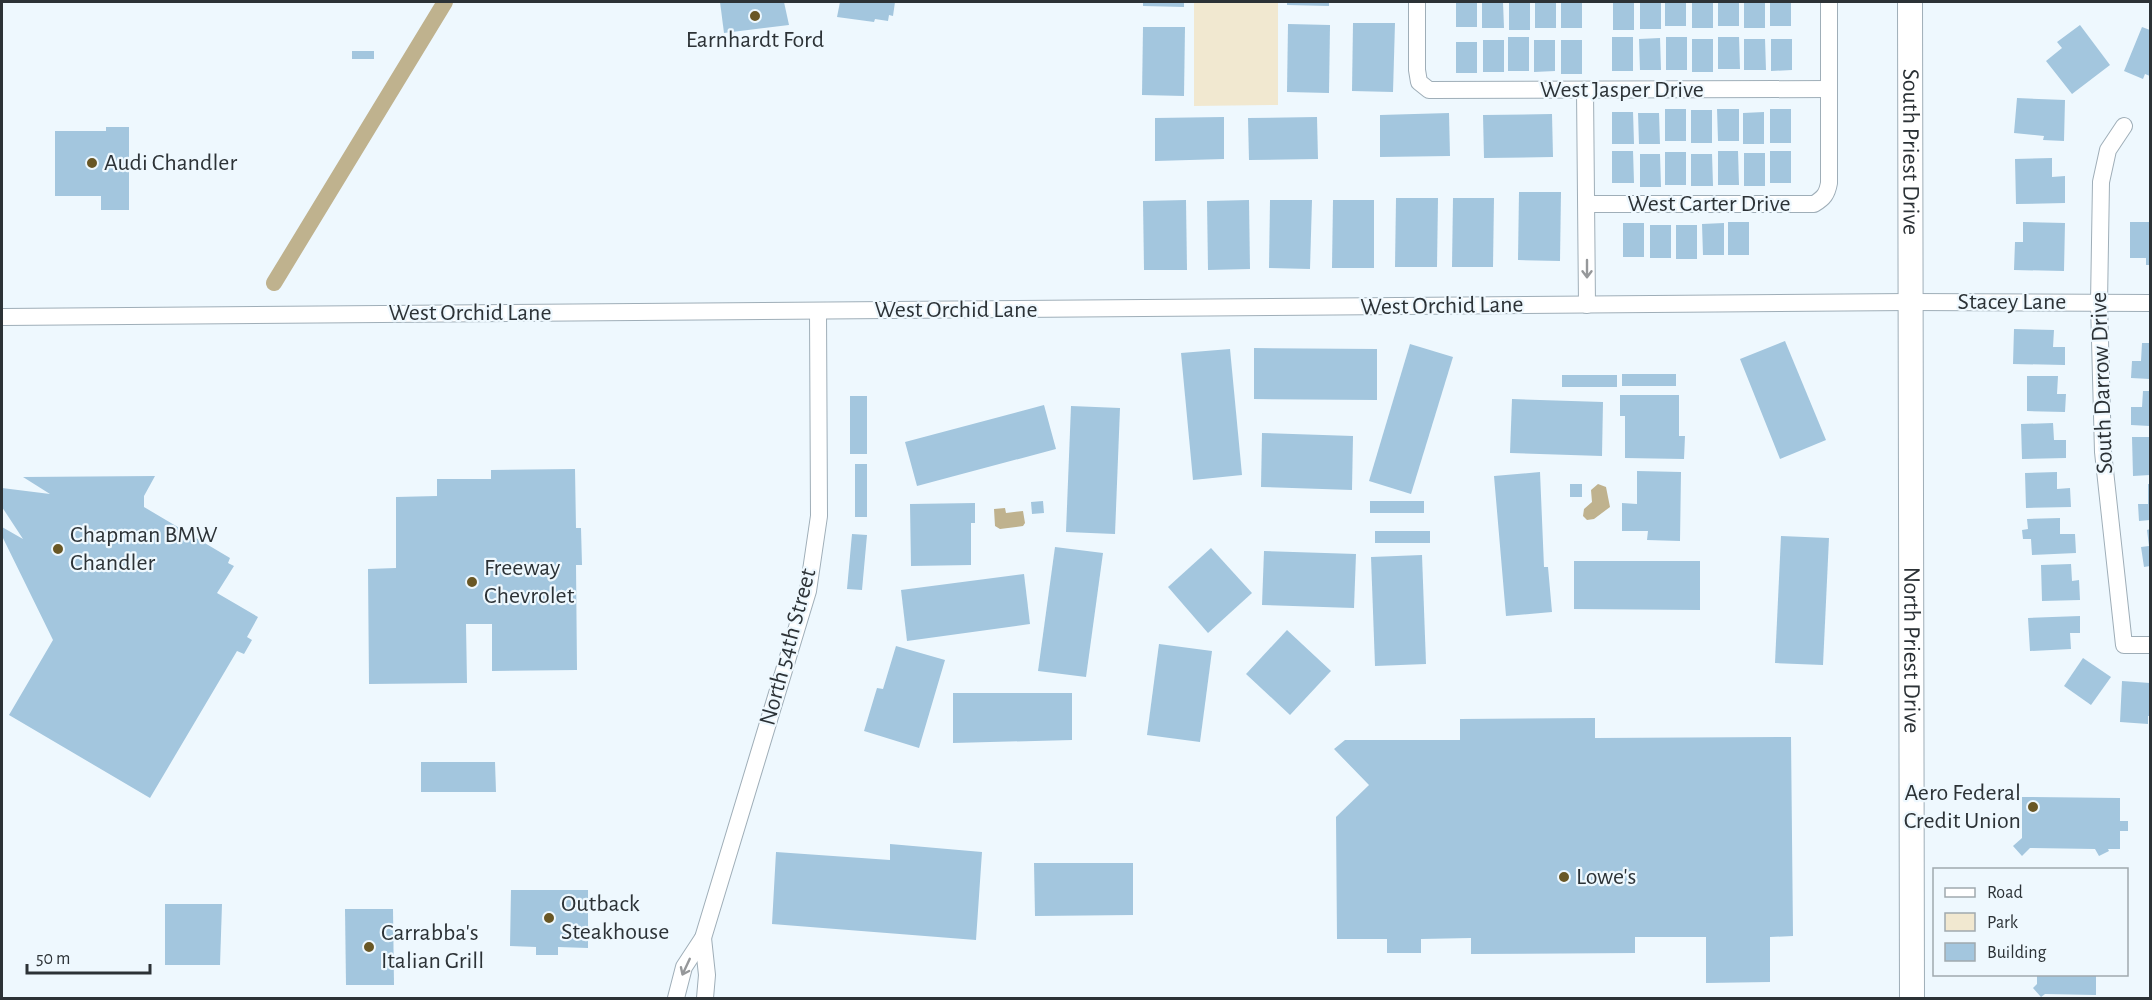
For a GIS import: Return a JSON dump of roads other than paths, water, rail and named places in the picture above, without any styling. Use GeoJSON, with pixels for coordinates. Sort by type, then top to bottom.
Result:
{"type":"FeatureCollection","features":[{"type":"Feature","properties":{"kind":"main road","name":"South Priest Drive"},"geometry":{"type":"LineString","coordinates":[[1910,2],[1910,302]]}},
{"type":"Feature","properties":{"kind":"main road","name":"North Priest Drive"},"geometry":{"type":"LineString","coordinates":[[1910,302],[1912,999]]}},
{"type":"Feature","properties":{"kind":"street","name":"West Jasper Drive"},"geometry":{"type":"LineString","coordinates":[[1417,2],[1419,82],[1429,90],[1438,92],[1828,89]]}},
{"type":"Feature","properties":{"kind":"street"},"geometry":{"type":"LineString","coordinates":[[1828,89],[1829,2]]}},
{"type":"Feature","properties":{"kind":"street","name":"West Carter Drive"},"geometry":{"type":"LineString","coordinates":[[1587,204],[1814,204],[1827,194],[1828,89]]}},
{"type":"Feature","properties":{"kind":"street"},"geometry":{"type":"LineString","coordinates":[[1585,90],[1587,305]]}},
{"type":"Feature","properties":{"kind":"street","name":"South Darrow Drive"},"geometry":{"type":"LineString","coordinates":[[2124,126],[2108,150],[2101,182],[2099,303],[2103,452],[2124,645],[2151,645]]}},
{"type":"Feature","properties":{"kind":"street","name":"Stacey Lane"},"geometry":{"type":"LineString","coordinates":[[1910,302],[2151,303]]}},
{"type":"Feature","properties":{"kind":"street","name":"West Orchid Lane"},"geometry":{"type":"LineString","coordinates":[[2,317],[1910,302]]}},
{"type":"Feature","properties":{"kind":"street","name":"North 54th Street"},"geometry":{"type":"LineString","coordinates":[[676,999],[684,967],[703,938],[807,591],[819,516],[818,311]]}},
{"type":"Feature","properties":{"kind":"street","name":"North 54th Street"},"geometry":{"type":"LineString","coordinates":[[703,938],[707,975],[705,999]]}},
{"type":"Feature","properties":{"kind":"waterway"},"geometry":{"type":"LineString","coordinates":[[274,283],[445,2]]}},
{"type":"Feature","properties":{"kind":"place","name":"Earnhardt Ford"},"geometry":{"type":"Point","coordinates":[755,16]}},
{"type":"Feature","properties":{"kind":"place","name":"Audi Chandler"},"geometry":{"type":"Point","coordinates":[92,163]}},
{"type":"Feature","properties":{"kind":"place","name":"Chapman BMW Chandler"},"geometry":{"type":"Point","coordinates":[58,549]}},
{"type":"Feature","properties":{"kind":"place","name":"Freeway Chevrolet"},"geometry":{"type":"Point","coordinates":[472,582]}},
{"type":"Feature","properties":{"kind":"place","name":"Aero Federal Credit Union"},"geometry":{"type":"Point","coordinates":[2033,807]}},
{"type":"Feature","properties":{"kind":"place","name":"Lowe's"},"geometry":{"type":"Point","coordinates":[1564,877]}},
{"type":"Feature","properties":{"kind":"place","name":"Outback Steakhouse"},"geometry":{"type":"Point","coordinates":[549,918]}},
{"type":"Feature","properties":{"kind":"place","name":"Carrabba's Italian Grill"},"geometry":{"type":"Point","coordinates":[369,947]}}]}
